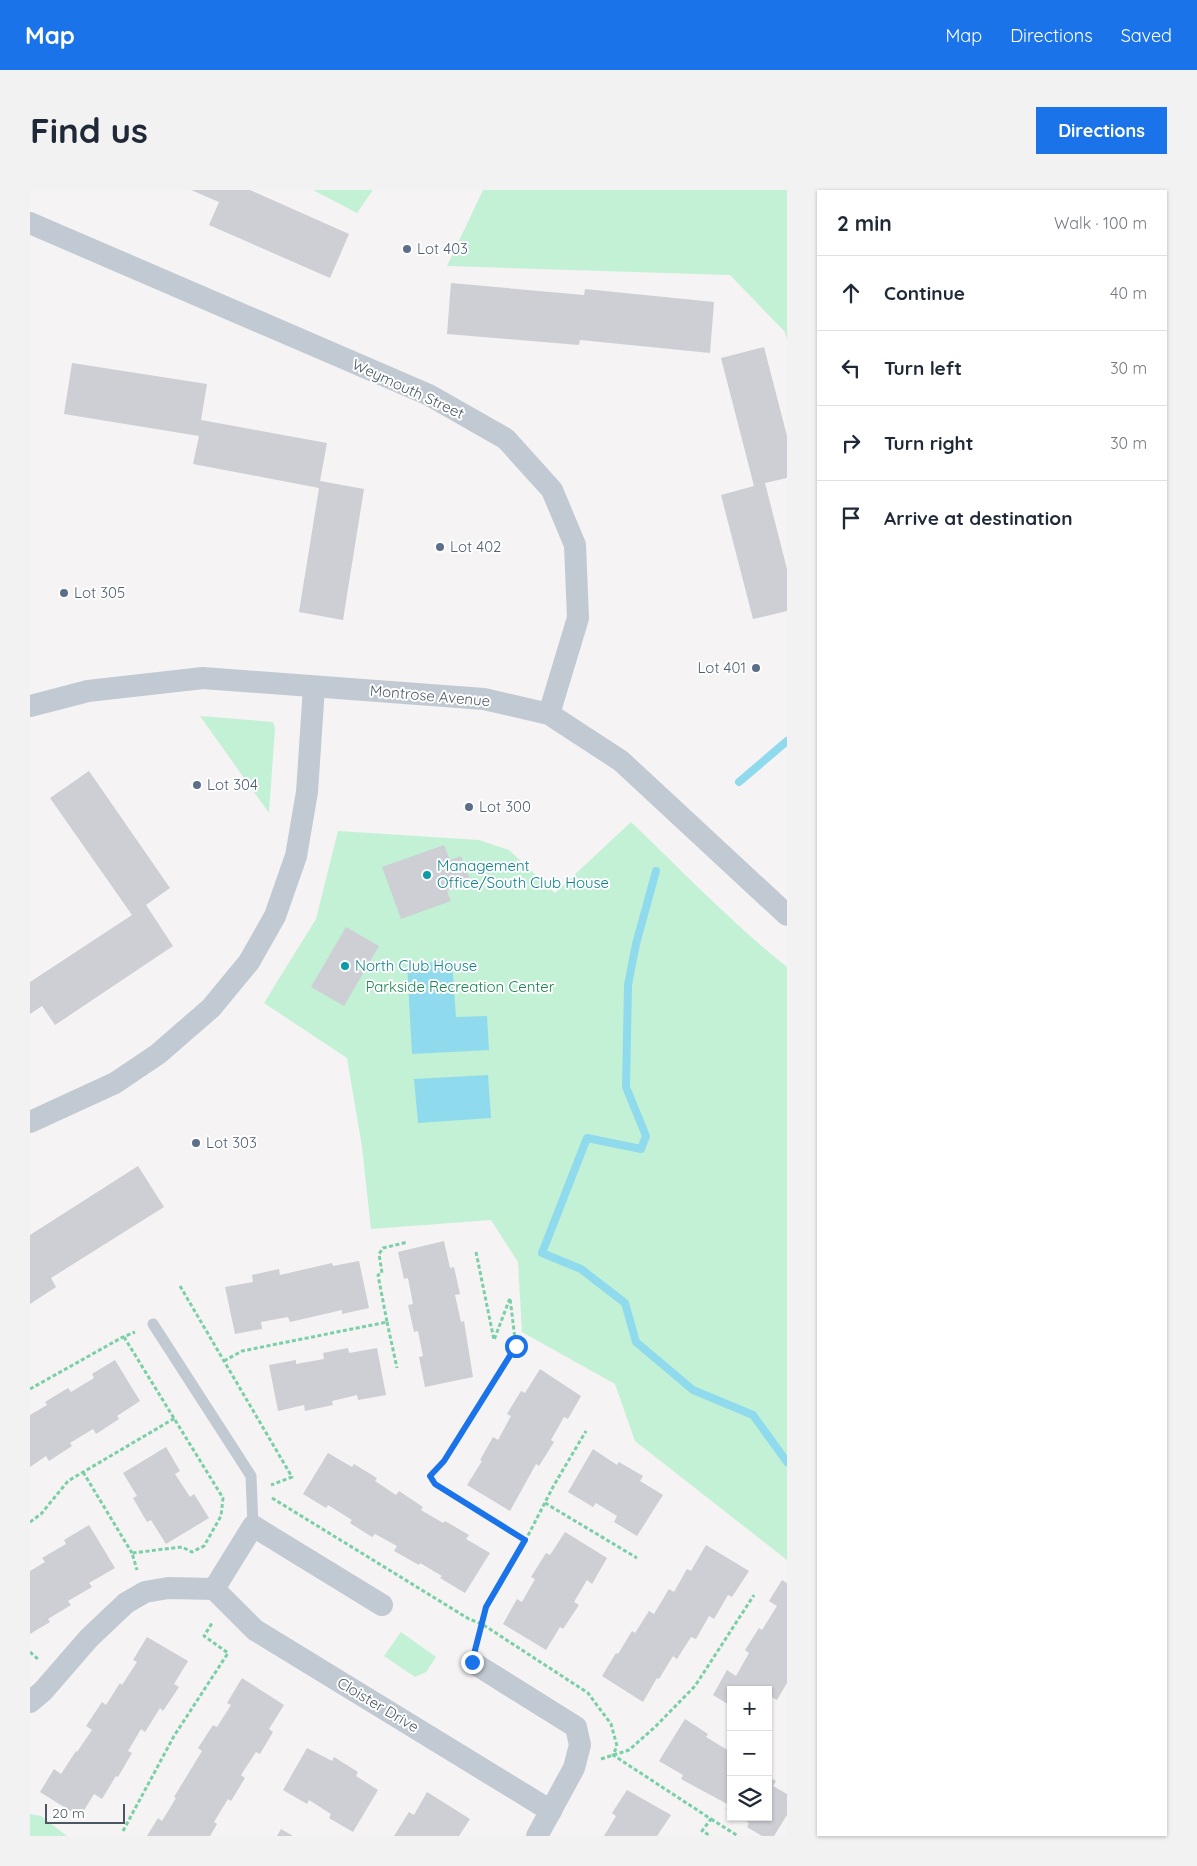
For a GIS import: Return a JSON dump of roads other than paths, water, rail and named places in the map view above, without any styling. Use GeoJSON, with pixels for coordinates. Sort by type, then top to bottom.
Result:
{"type":"FeatureCollection","features":[{"type":"Feature","properties":{"kind":"street","name":"Weymouth Street"},"geometry":{"type":"LineString","coordinates":[[30,223],[429,395],[506,438],[552,490],[575,545],[578,618],[549,714]]}},
{"type":"Feature","properties":{"kind":"street","name":"Montrose Avenue"},"geometry":{"type":"LineString","coordinates":[[30,706],[88,691],[203,678],[484,699],[549,714],[621,760],[787,915]]}},
{"type":"Feature","properties":{"kind":"street"},"geometry":{"type":"LineString","coordinates":[[30,1122],[115,1083],[158,1054],[211,1008],[249,962],[275,916],[296,856],[307,792],[314,687]]}},
{"type":"Feature","properties":{"kind":"street"},"geometry":{"type":"LineString","coordinates":[[30,1702],[43,1691],[89,1638],[126,1603],[145,1592],[168,1588],[214,1589],[253,1526],[382,1605]]}},
{"type":"Feature","properties":{"kind":"street","name":"Cloister Drive"},"geometry":{"type":"LineString","coordinates":[[214,1589],[255,1630],[551,1811]]}},
{"type":"Feature","properties":{"kind":"street"},"geometry":{"type":"LineString","coordinates":[[472,1662],[576,1727],[580,1745],[574,1768],[536,1836]]}},
{"type":"Feature","properties":{"kind":"lane"},"geometry":{"type":"LineString","coordinates":[[152,1324],[251,1476],[253,1526]]}},
{"type":"Feature","properties":{"kind":"water"},"geometry":{"type":"Polygon","coordinates":[[[452,961],[456,1017],[487,1016],[489,1050],[412,1054],[407,964],[452,961]]]}},
{"type":"Feature","properties":{"kind":"water"},"geometry":{"type":"Polygon","coordinates":[[[488,1075],[491,1118],[418,1123],[414,1079],[488,1075]]]}},
{"type":"Feature","properties":{"kind":"waterway"},"geometry":{"type":"LineString","coordinates":[[739,782],[787,741]]}},
{"type":"Feature","properties":{"kind":"waterway"},"geometry":{"type":"LineString","coordinates":[[656,871],[636,944],[628,985],[626,1087],[646,1136],[641,1149],[587,1138],[542,1253],[581,1269],[625,1303],[636,1342],[693,1390],[753,1415],[787,1462]]}},
{"type":"Feature","properties":{"kind":"place","name":"Lot 403"},"geometry":{"type":"Point","coordinates":[407,249]}},
{"type":"Feature","properties":{"kind":"place","name":"Lot 402"},"geometry":{"type":"Point","coordinates":[440,547]}},
{"type":"Feature","properties":{"kind":"place","name":"Lot 305"},"geometry":{"type":"Point","coordinates":[64,593]}},
{"type":"Feature","properties":{"kind":"place","name":"Lot 401"},"geometry":{"type":"Point","coordinates":[756,668]}},
{"type":"Feature","properties":{"kind":"place","name":"Lot 304"},"geometry":{"type":"Point","coordinates":[197,785]}},
{"type":"Feature","properties":{"kind":"place","name":"Lot 300"},"geometry":{"type":"Point","coordinates":[469,807]}},
{"type":"Feature","properties":{"kind":"place","name":"Management Office/South Club House"},"geometry":{"type":"Point","coordinates":[427,875]}},
{"type":"Feature","properties":{"kind":"place","name":"North Club House"},"geometry":{"type":"Point","coordinates":[345,966]}},
{"type":"Feature","properties":{"kind":"place","name":"Lot 303"},"geometry":{"type":"Point","coordinates":[196,1143]}},
{"type":"Feature","properties":{"kind":"park label","name":"Parkside Recreation Center"},"geometry":{"type":"Point","coordinates":[460,987]}}]}
